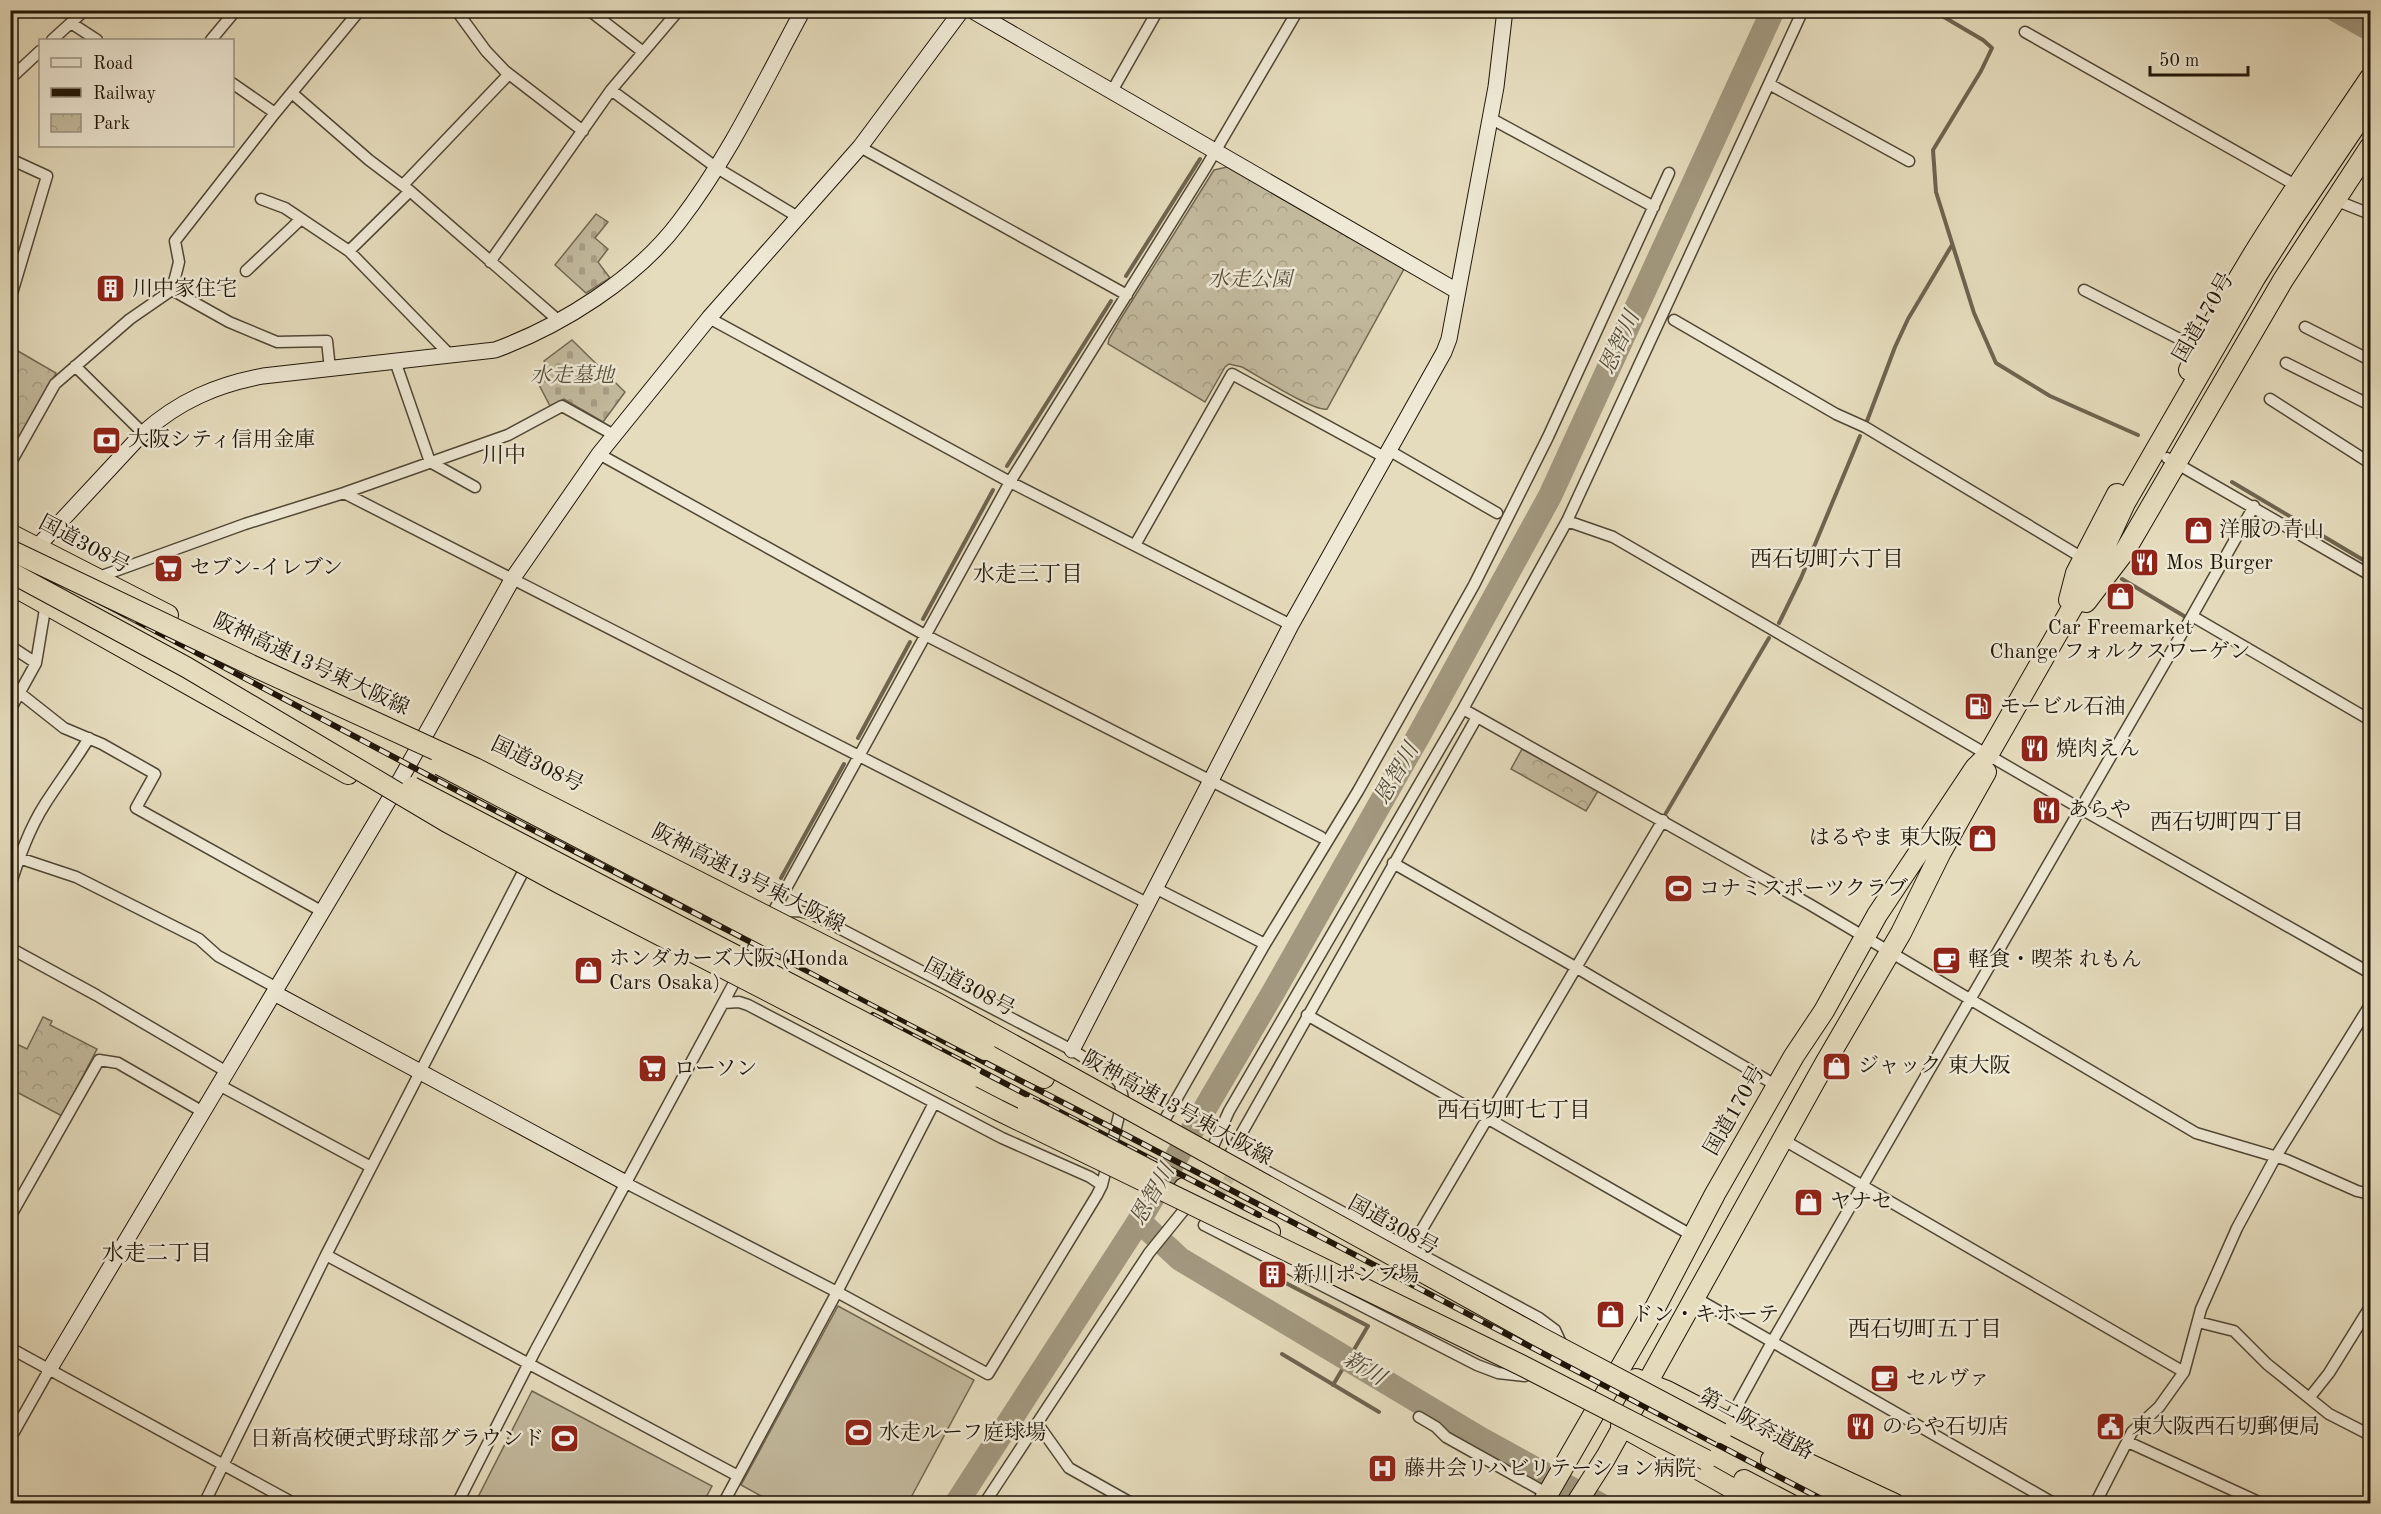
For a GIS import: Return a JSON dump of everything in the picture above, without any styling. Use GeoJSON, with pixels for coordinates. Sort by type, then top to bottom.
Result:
{"type":"FeatureCollection","features":[{"type":"Feature","properties":{"kind":"highway"},"geometry":{"type":"LineString","coordinates":[[2068,615],[2071,588],[2090,562],[2105,515],[2260,243],[2370,78]]}},
{"type":"Feature","properties":{"kind":"highway","name":"国道170号"},"geometry":{"type":"LineString","coordinates":[[2090,562],[2138,509],[2172,460],[2370,104]]}},
{"type":"Feature","properties":{"kind":"highway","name":"国道170号"},"geometry":{"type":"LineString","coordinates":[[2090,562],[2244,297],[2293,218],[2370,128]]}},
{"type":"Feature","properties":{"kind":"highway"},"geometry":{"type":"LineString","coordinates":[[2068,615],[2091,598],[2113,568],[2172,460],[2283,280],[2370,147]]}},
{"type":"Feature","properties":{"kind":"highway","name":"国道308号"},"geometry":{"type":"LineString","coordinates":[[10,534],[270,669],[556,800],[774,912],[968,1013],[1048,1070],[1161,1126],[1561,1343],[1618,1371],[1641,1386],[1667,1391],[1792,1456],[1895,1503]]}},
{"type":"Feature","properties":{"kind":"highway","name":"阪神高速13号東大阪線"},"geometry":{"type":"LineString","coordinates":[[10,550],[253,666],[486,773],[939,1004],[1641,1386]]}},
{"type":"Feature","properties":{"kind":"highway"},"geometry":{"type":"LineString","coordinates":[[10,572],[515,841],[1028,1107],[1183,1198],[1595,1413],[1622,1422],[1760,1503]]}},
{"type":"Feature","properties":{"kind":"highway"},"geometry":{"type":"LineString","coordinates":[[10,584],[523,872],[735,981],[767,1006],[1018,1124],[1183,1198],[1580,1391],[1595,1413]]}},
{"type":"Feature","properties":{"kind":"highway","name":"国道170号"},"geometry":{"type":"LineString","coordinates":[[1550,1489],[1595,1413],[1777,1086],[1824,1011],[1877,915],[1975,768],[1988,754],[2068,615]]}},
{"type":"Feature","properties":{"kind":"highway"},"geometry":{"type":"LineString","coordinates":[[253,666],[985,1050],[1048,1070],[1150,1133],[1184,1139]]}},
{"type":"Feature","properties":{"kind":"highway"},"geometry":{"type":"LineString","coordinates":[[186,667],[447,822],[572,890],[978,1100],[1622,1422],[1790,1503]]}},
{"type":"Feature","properties":{"kind":"highway","name":"国道170号"},"geometry":{"type":"LineString","coordinates":[[1580,1497],[1641,1386],[1890,953],[1941,852],[1985,774],[1988,754]]}},
{"type":"Feature","properties":{"kind":"highway","name":"第二阪奈道路"},"geometry":{"type":"LineString","coordinates":[[1641,1386],[1853,1503]]}},
{"type":"Feature","properties":{"kind":"highway"},"geometry":{"type":"LineString","coordinates":[[1792,1456],[1881,1503]]}},
{"type":"Feature","properties":{"kind":"street"},"geometry":{"type":"LineString","coordinates":[[53,39],[85,10]]}},
{"type":"Feature","properties":{"kind":"street"},"geometry":{"type":"LineString","coordinates":[[212,39],[236,10]]}},
{"type":"Feature","properties":{"kind":"street"},"geometry":{"type":"LineString","coordinates":[[12,461],[55,384],[130,319],[172,290],[179,262],[175,241],[291,93],[360,10]]}},
{"type":"Feature","properties":{"kind":"street"},"geometry":{"type":"LineString","coordinates":[[456,10],[486,51],[509,74],[583,131]]}},
{"type":"Feature","properties":{"kind":"street"},"geometry":{"type":"LineString","coordinates":[[589,10],[643,52]]}},
{"type":"Feature","properties":{"kind":"street"},"geometry":{"type":"LineString","coordinates":[[490,262],[611,90],[679,10]]}},
{"type":"Feature","properties":{"kind":"street"},"geometry":{"type":"LineString","coordinates":[[10,572],[38,547],[143,432],[162,416],[209,390],[253,378],[495,350],[559,321],[630,274],[678,224],[717,168],[803,10]]}},
{"type":"Feature","properties":{"kind":"street"},"geometry":{"type":"LineString","coordinates":[[10,1439],[390,798],[513,578],[614,435],[709,318],[860,147],[962,10]]}},
{"type":"Feature","properties":{"kind":"street"},"geometry":{"type":"LineString","coordinates":[[971,10],[1457,291]]}},
{"type":"Feature","properties":{"kind":"street"},"geometry":{"type":"LineString","coordinates":[[1112,91],[1158,10]]}},
{"type":"Feature","properties":{"kind":"street"},"geometry":{"type":"LineString","coordinates":[[457,1503],[528,1365],[735,981],[1010,482],[1216,151],[1298,10]]}},
{"type":"Feature","properties":{"kind":"street"},"geometry":{"type":"LineString","coordinates":[[1072,1050],[1291,625],[1444,352],[1449,339],[1496,87],[1505,10]]}},
{"type":"Feature","properties":{"kind":"street"},"geometry":{"type":"LineString","coordinates":[[1209,1152],[1229,1111],[1463,709],[1567,522],[1803,10]]}},
{"type":"Feature","properties":{"kind":"street"},"geometry":{"type":"LineString","coordinates":[[71,23],[95,39]]}},
{"type":"Feature","properties":{"kind":"street"},"geometry":{"type":"LineString","coordinates":[[2025,32],[2297,186]]}},
{"type":"Feature","properties":{"kind":"street"},"geometry":{"type":"LineString","coordinates":[[10,79],[39,52]]}},
{"type":"Feature","properties":{"kind":"street"},"geometry":{"type":"LineString","coordinates":[[349,251],[509,74]]}},
{"type":"Feature","properties":{"kind":"street"},"geometry":{"type":"LineString","coordinates":[[234,84],[275,113]]}},
{"type":"Feature","properties":{"kind":"street"},"geometry":{"type":"LineString","coordinates":[[1769,84],[1909,161]]}},
{"type":"Feature","properties":{"kind":"street"},"geometry":{"type":"LineString","coordinates":[[611,90],[717,168],[798,217]]}},
{"type":"Feature","properties":{"kind":"street"},"geometry":{"type":"LineString","coordinates":[[291,93],[369,160],[406,188],[559,321]]}},
{"type":"Feature","properties":{"kind":"street"},"geometry":{"type":"LineString","coordinates":[[1490,118],[1654,207]]}},
{"type":"Feature","properties":{"kind":"street"},"geometry":{"type":"LineString","coordinates":[[860,147],[1127,295]]}},
{"type":"Feature","properties":{"kind":"street"},"geometry":{"type":"LineString","coordinates":[[10,159],[47,176],[10,300]]}},
{"type":"Feature","properties":{"kind":"street"},"geometry":{"type":"LineString","coordinates":[[1161,1126],[1265,944],[1343,816],[1474,585],[1548,437],[1669,173]]}},
{"type":"Feature","properties":{"kind":"street"},"geometry":{"type":"LineString","coordinates":[[261,199],[285,208],[349,251],[450,355]]}},
{"type":"Feature","properties":{"kind":"street"},"geometry":{"type":"LineString","coordinates":[[2335,200],[2370,214]]}},
{"type":"Feature","properties":{"kind":"street"},"geometry":{"type":"LineString","coordinates":[[246,271],[302,219]]}},
{"type":"Feature","properties":{"kind":"street"},"geometry":{"type":"LineString","coordinates":[[172,290],[229,322],[277,342],[327,341],[330,369]]}},
{"type":"Feature","properties":{"kind":"street"},"geometry":{"type":"LineString","coordinates":[[2084,290],[2199,349]]}},
{"type":"Feature","properties":{"kind":"street"},"geometry":{"type":"LineString","coordinates":[[709,318],[1010,482],[1291,625]]}},
{"type":"Feature","properties":{"kind":"street"},"geometry":{"type":"LineString","coordinates":[[1674,320],[1836,414],[1865,427],[2090,562]]}},
{"type":"Feature","properties":{"kind":"street"},"geometry":{"type":"LineString","coordinates":[[2305,327],[2370,360]]}},
{"type":"Feature","properties":{"kind":"street"},"geometry":{"type":"LineString","coordinates":[[395,361],[430,462],[475,487]]}},
{"type":"Feature","properties":{"kind":"street"},"geometry":{"type":"LineString","coordinates":[[2286,363],[2370,405]]}},
{"type":"Feature","properties":{"kind":"street"},"geometry":{"type":"LineString","coordinates":[[75,366],[143,432]]}},
{"type":"Feature","properties":{"kind":"street"},"geometry":{"type":"LineString","coordinates":[[1135,545],[1232,374],[1497,513]]}},
{"type":"Feature","properties":{"kind":"street"},"geometry":{"type":"LineString","coordinates":[[2270,399],[2370,463]]}},
{"type":"Feature","properties":{"kind":"street"},"geometry":{"type":"LineString","coordinates":[[96,578],[245,524],[344,493],[508,435],[562,406],[614,435]]}},
{"type":"Feature","properties":{"kind":"street"},"geometry":{"type":"LineString","coordinates":[[599,454],[925,635],[1321,837]]}},
{"type":"Feature","properties":{"kind":"street"},"geometry":{"type":"LineString","coordinates":[[2172,460],[2370,575]]}},
{"type":"Feature","properties":{"kind":"street"},"geometry":{"type":"LineString","coordinates":[[344,493],[1147,903]]}},
{"type":"Feature","properties":{"kind":"street"},"geometry":{"type":"LineString","coordinates":[[1727,1424],[1861,1186],[1970,1001],[2254,506]]}},
{"type":"Feature","properties":{"kind":"street"},"geometry":{"type":"LineString","coordinates":[[1567,522],[1613,537],[2370,973]]}},
{"type":"Feature","properties":{"kind":"street"},"geometry":{"type":"LineString","coordinates":[[10,710],[21,694],[36,663],[46,603]]}},
{"type":"Feature","properties":{"kind":"street"},"geometry":{"type":"LineString","coordinates":[[2192,616],[2370,720]]}},
{"type":"Feature","properties":{"kind":"street"},"geometry":{"type":"LineString","coordinates":[[10,646],[36,663]]}},
{"type":"Feature","properties":{"kind":"street"},"geometry":{"type":"LineString","coordinates":[[21,694],[64,728],[89,738],[155,774],[136,808],[323,912]]}},
{"type":"Feature","properties":{"kind":"street"},"geometry":{"type":"LineString","coordinates":[[1463,709],[1663,820],[2196,1133],[2287,1160],[2357,1191],[2370,1194]]}},
{"type":"Feature","properties":{"kind":"street"},"geometry":{"type":"LineString","coordinates":[[1477,717],[1392,863],[1231,1152],[1539,1318],[1555,1330],[1561,1343]]}},
{"type":"Feature","properties":{"kind":"street"},"geometry":{"type":"LineString","coordinates":[[10,886],[15,856],[89,738]]}},
{"type":"Feature","properties":{"kind":"street"},"geometry":{"type":"LineString","coordinates":[[1411,1248],[1663,820]]}},
{"type":"Feature","properties":{"kind":"street"},"geometry":{"type":"LineString","coordinates":[[15,856],[76,877],[199,939],[218,956],[276,991],[420,1072],[988,1374],[1102,1185],[1123,1101],[1122,1090],[1114,1076],[1072,1050],[814,915],[799,911],[774,912]]}},
{"type":"Feature","properties":{"kind":"street"},"geometry":{"type":"LineString","coordinates":[[1392,863],[1577,968],[1777,1086]]}},
{"type":"Feature","properties":{"kind":"street"},"geometry":{"type":"LineString","coordinates":[[204,1503],[326,1255],[523,872]]}},
{"type":"Feature","properties":{"kind":"street"},"geometry":{"type":"LineString","coordinates":[[1155,888],[1265,944]]}},
{"type":"Feature","properties":{"kind":"street"},"geometry":{"type":"LineString","coordinates":[[10,948],[96,995],[223,1079],[372,1167]]}},
{"type":"Feature","properties":{"kind":"street"},"geometry":{"type":"LineString","coordinates":[[723,1004],[767,1006],[934,1103],[1002,1138],[1090,1177],[1102,1185]]}},
{"type":"Feature","properties":{"kind":"street"},"geometry":{"type":"LineString","coordinates":[[2095,1503],[2132,1432],[2159,1407],[2184,1372],[2201,1309],[2237,1228],[2275,1158],[2366,1022],[2370,1005]]}},
{"type":"Feature","properties":{"kind":"street"},"geometry":{"type":"LineString","coordinates":[[1307,1014],[1693,1236]]}},
{"type":"Feature","properties":{"kind":"street"},"geometry":{"type":"LineString","coordinates":[[10,1217],[99,1060],[118,1063],[203,1112]]}},
{"type":"Feature","properties":{"kind":"street"},"geometry":{"type":"LineString","coordinates":[[723,1503],[837,1292],[934,1103]]}},
{"type":"Feature","properties":{"kind":"street"},"geometry":{"type":"LineString","coordinates":[[1782,1139],[2184,1372]]}},
{"type":"Feature","properties":{"kind":"street"},"geometry":{"type":"LineString","coordinates":[[984,1503],[1149,1253],[1168,1228],[1183,1198]]}},
{"type":"Feature","properties":{"kind":"street"},"geometry":{"type":"LineString","coordinates":[[1206,1222],[1204,1225],[1477,1365],[1498,1373],[1525,1376]]}},
{"type":"Feature","properties":{"kind":"street"},"geometry":{"type":"LineString","coordinates":[[326,1255],[738,1476]]}},
{"type":"Feature","properties":{"kind":"street"},"geometry":{"type":"LineString","coordinates":[[1694,1297],[2055,1503]]}},
{"type":"Feature","properties":{"kind":"street"},"geometry":{"type":"LineString","coordinates":[[2310,1397],[2370,1307]]}},
{"type":"Feature","properties":{"kind":"street"},"geometry":{"type":"LineString","coordinates":[[2198,1322],[2234,1331],[2267,1364],[2329,1414],[2370,1435]]}},
{"type":"Feature","properties":{"kind":"street"},"geometry":{"type":"LineString","coordinates":[[10,1348],[295,1503]]}},
{"type":"Feature","properties":{"kind":"street"},"geometry":{"type":"LineString","coordinates":[[1419,1417],[1436,1427],[1446,1437],[1550,1489]]}},
{"type":"Feature","properties":{"kind":"street"},"geometry":{"type":"LineString","coordinates":[[1037,1423],[1069,1468],[1133,1503]]}},
{"type":"Feature","properties":{"kind":"street"},"geometry":{"type":"LineString","coordinates":[[2128,1442],[2263,1503]]}},
{"type":"Feature","properties":{"kind":"green space","name":"水走公園"},"geometry":{"type":"Polygon","coordinates":[[[1227,167],[1404,269],[1327,409],[1310,405],[1242,367],[1229,364],[1205,402],[1108,344],[1120,320],[1214,170],[1227,167]]]}},
{"type":"Feature","properties":{"kind":"green space"},"geometry":{"type":"Polygon","coordinates":[[[596,214],[608,222],[595,238],[608,249],[598,262],[610,278],[586,293],[555,265],[596,214]]]}},
{"type":"Feature","properties":{"kind":"green space","name":"水走墓地"},"geometry":{"type":"Polygon","coordinates":[[[572,340],[625,392],[603,422],[564,399],[550,406],[534,375],[547,368],[544,361],[572,340]]]}},
{"type":"Feature","properties":{"kind":"green space"},"geometry":{"type":"Polygon","coordinates":[[[11,347],[56,373],[15,450],[11,452],[11,347]]]}},
{"type":"Feature","properties":{"kind":"green space"},"geometry":{"type":"Polygon","coordinates":[[[1522,749],[1598,791],[1586,811],[1511,769],[1522,749]]]}},
{"type":"Feature","properties":{"kind":"green space"},"geometry":{"type":"Polygon","coordinates":[[[43,1017],[52,1021],[50,1025],[97,1049],[62,1116],[11,1089],[10,1041],[27,1049],[43,1017]]]}},
{"type":"Feature","properties":{"kind":"green space","name":"水走ルーフ庭球場"},"geometry":{"type":"Polygon","coordinates":[[[838,1306],[974,1380],[908,1503],[774,1503],[741,1485],[838,1306]]]}},
{"type":"Feature","properties":{"kind":"green space","name":"日新高校硬式野球部グラウンド"},"geometry":{"type":"Polygon","coordinates":[[[532,1391],[712,1486],[703,1503],[475,1503],[532,1391]]]}},
{"type":"Feature","properties":{"kind":"waterway","name":"恩智川"},"geometry":{"type":"LineString","coordinates":[[956,1504],[1139,1221],[1274,991],[1419,735],[1550,496],[1773,10]]}},
{"type":"Feature","properties":{"kind":"waterway"},"geometry":{"type":"LineString","coordinates":[[1932,10],[1983,40],[1992,48],[1981,71],[1933,150],[1936,192],[1974,313],[1996,363],[2050,396],[2138,435]]}},
{"type":"Feature","properties":{"kind":"waterway"},"geometry":{"type":"LineString","coordinates":[[2336,10],[2370,29]]}},
{"type":"Feature","properties":{"kind":"waterway"},"geometry":{"type":"LineString","coordinates":[[1126,276],[1200,159]]}},
{"type":"Feature","properties":{"kind":"waterway"},"geometry":{"type":"LineString","coordinates":[[1867,421],[1908,319],[1952,245]]}},
{"type":"Feature","properties":{"kind":"waterway"},"geometry":{"type":"LineString","coordinates":[[1007,466],[1111,301]]}},
{"type":"Feature","properties":{"kind":"waterway"},"geometry":{"type":"LineString","coordinates":[[1779,623],[1801,578],[1860,436]]}},
{"type":"Feature","properties":{"kind":"waterway"},"geometry":{"type":"LineString","coordinates":[[2232,482],[2370,564]]}},
{"type":"Feature","properties":{"kind":"waterway"},"geometry":{"type":"LineString","coordinates":[[923,619],[993,490]]}},
{"type":"Feature","properties":{"kind":"waterway"},"geometry":{"type":"LineString","coordinates":[[2122,579],[2189,619]]}},
{"type":"Feature","properties":{"kind":"waterway"},"geometry":{"type":"LineString","coordinates":[[1666,813],[1769,638]]}},
{"type":"Feature","properties":{"kind":"waterway"},"geometry":{"type":"LineString","coordinates":[[858,738],[910,642]]}},
{"type":"Feature","properties":{"kind":"waterway"},"geometry":{"type":"LineString","coordinates":[[781,878],[844,764]]}},
{"type":"Feature","properties":{"kind":"waterway","name":"新川"},"geometry":{"type":"LineString","coordinates":[[1139,1221],[1180,1259],[1481,1439],[1599,1504]]}},
{"type":"Feature","properties":{"kind":"waterway"},"geometry":{"type":"LineString","coordinates":[[1261,1274],[1263,1271],[1368,1326],[1333,1385]]}},
{"type":"Feature","properties":{"kind":"waterway","name":"新川"},"geometry":{"type":"LineString","coordinates":[[1247,1299],[1250,1293]]}},
{"type":"Feature","properties":{"kind":"waterway"},"geometry":{"type":"LineString","coordinates":[[1282,1354],[1379,1412]]}},
{"type":"Feature","properties":{"kind":"tunnel"},"geometry":{"type":"LineString","coordinates":[[1213,1208],[1237,1164]]}},
{"type":"Feature","properties":{"kind":"railway"},"geometry":{"type":"LineString","coordinates":[[10,554],[473,799],[1122,1133],[1831,1504]]}},
{"type":"Feature","properties":{"kind":"railway"},"geometry":{"type":"LineString","coordinates":[[873,1015],[1259,1215]]}},
{"type":"Feature","properties":{"kind":"place","name":"川中家住宅"},"geometry":{"type":"Point","coordinates":[111,289]}},
{"type":"Feature","properties":{"kind":"place","name":"大阪シティ信用金庫"},"geometry":{"type":"Point","coordinates":[107,440]}},
{"type":"Feature","properties":{"kind":"place","name":"洋服の青山"},"geometry":{"type":"Point","coordinates":[2198,530]}},
{"type":"Feature","properties":{"kind":"place","name":"Mos Burger"},"geometry":{"type":"Point","coordinates":[2145,563]}},
{"type":"Feature","properties":{"kind":"place","name":"セブン-イレブン"},"geometry":{"type":"Point","coordinates":[169,568]}},
{"type":"Feature","properties":{"kind":"place","name":"Car Freemarket Change フォルクスワーゲン"},"geometry":{"type":"Point","coordinates":[2120,597]}},
{"type":"Feature","properties":{"kind":"place","name":"モービル石油"},"geometry":{"type":"Point","coordinates":[1979,707]}},
{"type":"Feature","properties":{"kind":"place","name":"焼肉えん"},"geometry":{"type":"Point","coordinates":[2035,749]}},
{"type":"Feature","properties":{"kind":"place","name":"あらや"},"geometry":{"type":"Point","coordinates":[2047,810]}},
{"type":"Feature","properties":{"kind":"place","name":"はるやま 東大阪"},"geometry":{"type":"Point","coordinates":[1983,838]}},
{"type":"Feature","properties":{"kind":"place","name":"コナミスポーツクラブ"},"geometry":{"type":"Point","coordinates":[1678,889]}},
{"type":"Feature","properties":{"kind":"place","name":"軽食・喫茶 れもん"},"geometry":{"type":"Point","coordinates":[1947,960]}},
{"type":"Feature","properties":{"kind":"place","name":"ホンダカーズ大阪 (Honda Cars Osaka)"},"geometry":{"type":"Point","coordinates":[588,971]}},
{"type":"Feature","properties":{"kind":"place","name":"ジャック 東大阪"},"geometry":{"type":"Point","coordinates":[1837,1066]}},
{"type":"Feature","properties":{"kind":"place","name":"ローソン"},"geometry":{"type":"Point","coordinates":[653,1069]}},
{"type":"Feature","properties":{"kind":"place","name":"ヤナセ"},"geometry":{"type":"Point","coordinates":[1809,1202]}},
{"type":"Feature","properties":{"kind":"place","name":"新川ポンプ場"},"geometry":{"type":"Point","coordinates":[1272,1275]}},
{"type":"Feature","properties":{"kind":"place","name":"ドン・キホーテ"},"geometry":{"type":"Point","coordinates":[1611,1315]}},
{"type":"Feature","properties":{"kind":"place","name":"セルヴァ"},"geometry":{"type":"Point","coordinates":[1885,1379]}},
{"type":"Feature","properties":{"kind":"place","name":"のらや石切店"},"geometry":{"type":"Point","coordinates":[1861,1427]}},
{"type":"Feature","properties":{"kind":"place","name":"東大阪西石切郵便局"},"geometry":{"type":"Point","coordinates":[2110,1427]}},
{"type":"Feature","properties":{"kind":"place","name":"水走ルーフ庭球場"},"geometry":{"type":"Point","coordinates":[858,1433]}},
{"type":"Feature","properties":{"kind":"place","name":"日新高校硬式野球部グラウンド"},"geometry":{"type":"Point","coordinates":[565,1439]}},
{"type":"Feature","properties":{"kind":"place","name":"藤井会リハビリテーション病院"},"geometry":{"type":"Point","coordinates":[1383,1469]}},
{"type":"Feature","properties":{"kind":"district","name":"川中"},"geometry":{"type":"Point","coordinates":[504,456]}},
{"type":"Feature","properties":{"kind":"district","name":"西石切町六丁目"},"geometry":{"type":"Point","coordinates":[1827,560]}},
{"type":"Feature","properties":{"kind":"district","name":"水走三丁目"},"geometry":{"type":"Point","coordinates":[1028,575]}},
{"type":"Feature","properties":{"kind":"district","name":"西石切町四丁目"},"geometry":{"type":"Point","coordinates":[2227,823]}},
{"type":"Feature","properties":{"kind":"district","name":"西石切町七丁目"},"geometry":{"type":"Point","coordinates":[1514,1111]}},
{"type":"Feature","properties":{"kind":"district","name":"水走二丁目"},"geometry":{"type":"Point","coordinates":[157,1254]}},
{"type":"Feature","properties":{"kind":"district","name":"西石切町五丁目"},"geometry":{"type":"Point","coordinates":[1925,1330]}}]}
